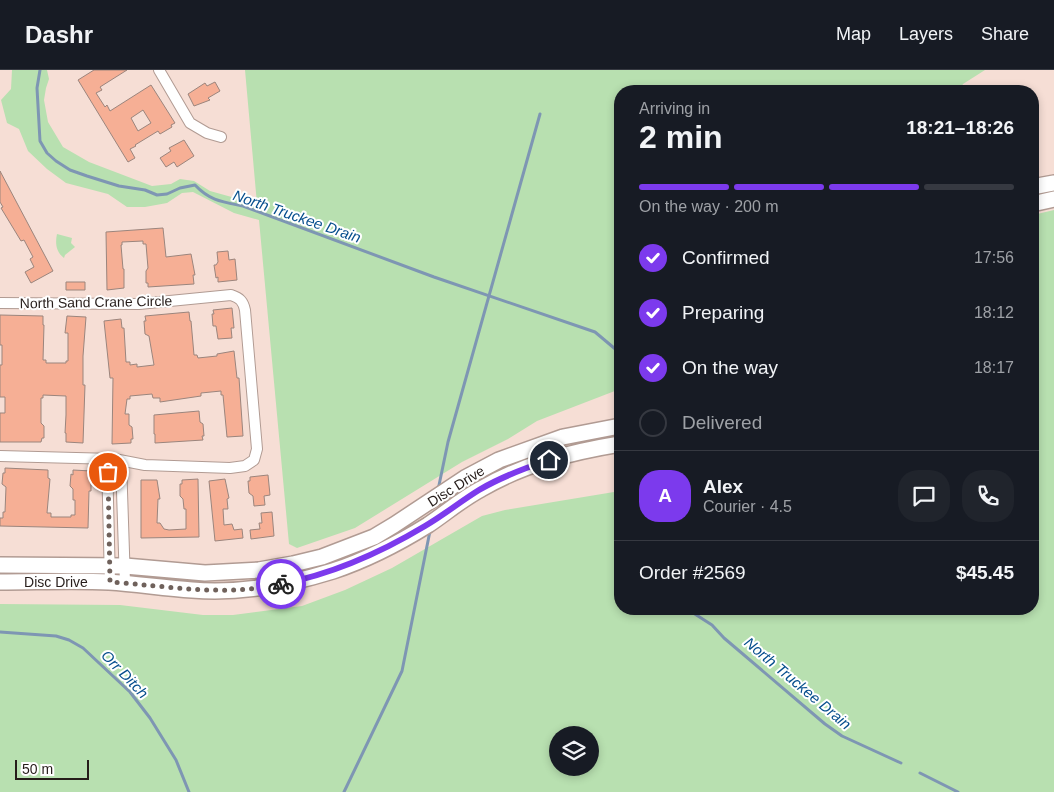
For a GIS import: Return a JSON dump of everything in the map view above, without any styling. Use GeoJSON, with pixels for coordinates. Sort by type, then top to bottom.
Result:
{"type":"FeatureCollection","features":[{"type":"Feature","properties":{"kind":"main road"},"geometry":{"type":"LineString","coordinates":[[1039,186],[1054,183]]}},
{"type":"Feature","properties":{"kind":"main road"},"geometry":{"type":"LineString","coordinates":[[1039,202],[1054,199]]}},
{"type":"Feature","properties":{"kind":"main road","name":"Disc Drive"},"geometry":{"type":"LineString","coordinates":[[0,565],[117,566],[179,572],[233,572],[293,564],[322,557],[374,537],[465,478],[499,460],[563,437],[614,427]]}},
{"type":"Feature","properties":{"kind":"main road","name":"Disc Drive"},"geometry":{"type":"LineString","coordinates":[[0,582],[118,583],[192,590],[242,590],[269,587],[335,570],[392,545],[427,525],[481,489],[504,477],[561,455],[614,445]]}},
{"type":"Feature","properties":{"kind":"street"},"geometry":{"type":"LineString","coordinates":[[159,70],[190,122],[207,133],[221,137]]}},
{"type":"Feature","properties":{"kind":"street","name":"North Sand Crane Circle"},"geometry":{"type":"LineString","coordinates":[[0,304],[139,304],[231,295],[243,302],[258,449],[254,460],[245,466],[230,468],[145,465],[121,460]]}},
{"type":"Feature","properties":{"kind":"street"},"geometry":{"type":"LineString","coordinates":[[0,456],[121,460],[118,583]]}},
{"type":"Feature","properties":{"kind":"street"},"geometry":{"type":"LineString","coordinates":[[107,459],[118,583]]}},
{"type":"Feature","properties":{"kind":"green space"},"geometry":{"type":"Polygon","coordinates":[[[12,70],[47,70],[49,79],[44,100],[48,122],[63,147],[89,162],[152,186],[171,184],[180,179],[194,181],[210,191],[257,204],[245,70],[985,70],[962,85],[614,85],[614,391],[537,421],[508,439],[462,462],[355,528],[297,548],[289,544],[259,220],[234,213],[193,192],[182,193],[167,203],[145,207],[127,207],[108,194],[66,183],[47,169],[28,151],[19,129],[7,123],[1,100],[11,89],[12,70]]]}},
{"type":"Feature","properties":{"kind":"green space"},"geometry":{"type":"Polygon","coordinates":[[[1054,210],[1054,792],[0,792],[0,604],[120,605],[203,615],[233,615],[302,606],[345,590],[392,568],[482,516],[505,510],[614,492],[614,615],[1039,615],[1039,214],[1054,210]]]}},
{"type":"Feature","properties":{"kind":"green space"},"geometry":{"type":"Polygon","coordinates":[[[57,234],[72,238],[71,243],[75,247],[64,258],[59,253],[57,247],[57,234]]]}},
{"type":"Feature","properties":{"kind":"building"},"geometry":{"type":"Polygon","coordinates":[[[94,70],[127,70],[100,87],[102,90],[96,93],[105,107],[107,105],[110,111],[151,85],[175,123],[160,134],[158,131],[130,149],[135,158],[128,162],[78,80],[94,70]],[[143,110],[131,118],[138,131],[151,123],[143,110]]]}},
{"type":"Feature","properties":{"kind":"building"},"geometry":{"type":"Polygon","coordinates":[[[215,82],[220,91],[208,98],[210,100],[194,106],[188,94],[205,83],[207,86],[215,82]]]}},
{"type":"Feature","properties":{"kind":"building"},"geometry":{"type":"Polygon","coordinates":[[[184,140],[194,156],[177,167],[174,162],[166,167],[160,158],[171,151],[169,148],[184,140]]]}},
{"type":"Feature","properties":{"kind":"building"},"geometry":{"type":"Polygon","coordinates":[[[0,171],[53,271],[31,283],[25,272],[34,267],[30,259],[33,257],[24,240],[21,241],[1,208],[3,207],[0,202],[0,171]]]}},
{"type":"Feature","properties":{"kind":"building"},"geometry":{"type":"Polygon","coordinates":[[[163,228],[166,257],[191,254],[195,275],[193,275],[194,284],[148,287],[148,283],[146,283],[146,271],[148,268],[146,244],[143,244],[143,241],[122,242],[124,288],[107,290],[106,232],[163,228]]]}},
{"type":"Feature","properties":{"kind":"building"},"geometry":{"type":"Polygon","coordinates":[[[228,251],[229,260],[235,259],[237,280],[218,282],[214,265],[218,262],[217,252],[228,251]]]}},
{"type":"Feature","properties":{"kind":"building"},"geometry":{"type":"Polygon","coordinates":[[[66,282],[85,282],[85,290],[66,290],[66,282]]]}},
{"type":"Feature","properties":{"kind":"building"},"geometry":{"type":"Polygon","coordinates":[[[232,308],[234,328],[231,328],[232,338],[218,339],[216,326],[213,326],[213,310],[232,308]]]}},
{"type":"Feature","properties":{"kind":"building"},"geometry":{"type":"Polygon","coordinates":[[[189,312],[194,355],[197,355],[198,358],[217,356],[217,354],[234,351],[237,378],[239,378],[243,436],[227,437],[221,391],[201,393],[201,396],[160,402],[160,398],[153,398],[152,394],[130,396],[130,399],[127,399],[125,414],[129,414],[129,425],[132,427],[133,439],[131,439],[131,443],[112,444],[113,378],[110,378],[104,321],[121,319],[122,328],[124,328],[126,362],[130,362],[130,365],[137,364],[137,367],[154,365],[149,336],[145,334],[145,316],[189,312]]]}},
{"type":"Feature","properties":{"kind":"building"},"geometry":{"type":"Polygon","coordinates":[[[0,315],[43,316],[43,360],[46,360],[46,363],[66,363],[68,361],[68,333],[65,333],[67,316],[86,317],[83,356],[83,385],[85,385],[83,443],[66,442],[66,396],[43,395],[43,398],[41,398],[41,423],[44,426],[44,438],[42,438],[41,442],[0,442],[0,413],[5,413],[5,397],[0,397],[2,345],[0,345],[0,315]]]}},
{"type":"Feature","properties":{"kind":"building"},"geometry":{"type":"Polygon","coordinates":[[[199,411],[200,422],[203,424],[203,440],[155,443],[154,415],[199,411]]]}},
{"type":"Feature","properties":{"kind":"building"},"geometry":{"type":"Polygon","coordinates":[[[5,468],[48,470],[48,478],[50,479],[47,513],[51,513],[51,517],[71,517],[71,515],[75,515],[75,500],[73,500],[73,489],[70,486],[71,474],[73,475],[73,470],[91,471],[88,528],[0,526],[0,518],[3,518],[3,512],[5,512],[6,487],[2,484],[5,468]]]}},
{"type":"Feature","properties":{"kind":"building"},"geometry":{"type":"Polygon","coordinates":[[[268,475],[270,495],[264,496],[265,505],[254,506],[253,496],[249,493],[248,481],[250,481],[250,477],[268,475]]]}},
{"type":"Feature","properties":{"kind":"building"},"geometry":{"type":"Polygon","coordinates":[[[198,479],[199,537],[141,538],[141,480],[157,480],[160,499],[158,499],[157,523],[160,523],[164,529],[169,530],[186,529],[186,509],[184,509],[183,499],[180,496],[180,484],[182,484],[182,480],[198,479]]]}},
{"type":"Feature","properties":{"kind":"building"},"geometry":{"type":"Polygon","coordinates":[[[225,479],[229,498],[227,499],[228,509],[223,509],[224,525],[232,524],[234,530],[242,529],[243,538],[215,541],[209,481],[225,479]]]}},
{"type":"Feature","properties":{"kind":"building"},"geometry":{"type":"Polygon","coordinates":[[[272,512],[274,536],[251,539],[250,530],[260,529],[259,523],[262,523],[261,513],[272,512]]]}},
{"type":"Feature","properties":{"kind":"waterway","name":"North Truckee Drain"},"geometry":{"type":"LineString","coordinates":[[40,70],[37,88],[40,141],[47,153],[70,170],[119,186],[145,190],[157,195],[167,194],[180,188],[195,185],[217,200],[243,206],[434,277],[595,332],[614,348]]}},
{"type":"Feature","properties":{"kind":"waterway"},"geometry":{"type":"LineString","coordinates":[[438,490],[448,442],[540,114]]}},
{"type":"Feature","properties":{"kind":"waterway"},"geometry":{"type":"LineString","coordinates":[[344,792],[402,671],[430,531]]}},
{"type":"Feature","properties":{"kind":"waterway","name":"North Truckee Drain"},"geometry":{"type":"LineString","coordinates":[[696,615],[712,625],[724,638],[825,724],[842,736],[901,763]]}},
{"type":"Feature","properties":{"kind":"waterway","name":"Orr Ditch"},"geometry":{"type":"LineString","coordinates":[[0,632],[56,636],[69,640],[83,648],[130,692],[150,718],[176,760],[189,792]]}},
{"type":"Feature","properties":{"kind":"waterway","name":"North Truckee Drain"},"geometry":{"type":"LineString","coordinates":[[920,773],[958,792]]}},
{"type":"Feature","properties":{"kind":"way so far"},"geometry":{"type":"LineString","coordinates":[[108,472],[110,582],[216,591],[242,590],[281,584]]}},
{"type":"Feature","properties":{"kind":"route"},"geometry":{"type":"LineString","coordinates":[[281,584],[335,570],[363,559],[427,525],[481,489],[504,477],[549,460]]}}]}
